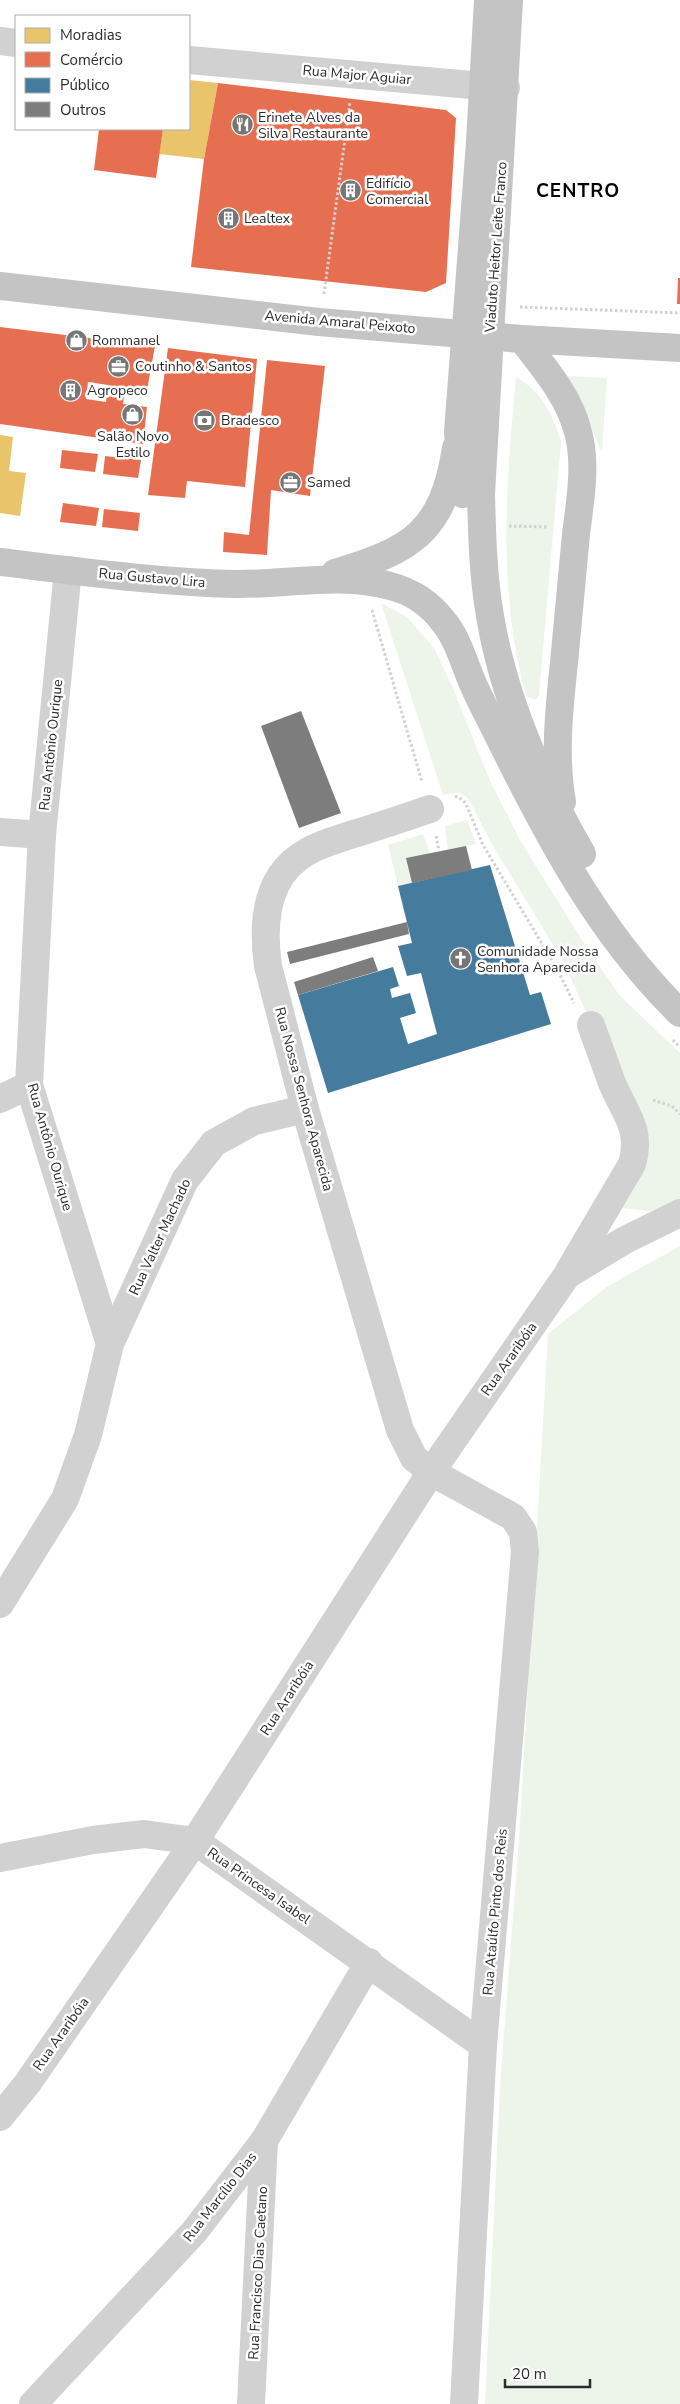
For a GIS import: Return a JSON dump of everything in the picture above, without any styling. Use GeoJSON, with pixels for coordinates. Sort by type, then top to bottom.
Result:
{"type":"FeatureCollection","features":[{"type":"Feature","properties":{"kind":"main road"},"geometry":{"type":"LineString","coordinates":[[488,0],[480,142],[458,432],[466,568],[472,621],[485,673],[507,734],[519,778],[556,848],[581,889],[641,974],[680,1013]]}},
{"type":"Feature","properties":{"kind":"main road","name":"Viaduto Heitor Leite Franco"},"geometry":{"type":"LineString","coordinates":[[463,494],[509,0]]}},
{"type":"Feature","properties":{"kind":"main road","name":"Avenida Amaral Peixoto"},"geometry":{"type":"LineString","coordinates":[[0,286],[319,322],[680,348]]}},
{"type":"Feature","properties":{"kind":"main road"},"geometry":{"type":"LineString","coordinates":[[510,337],[558,388],[571,410],[579,434],[581,456],[579,508],[558,729],[558,775],[568,831]]}},
{"type":"Feature","properties":{"kind":"main road"},"geometry":{"type":"LineString","coordinates":[[305,582],[371,562],[399,550],[428,524],[440,507],[463,494]]}},
{"type":"Feature","properties":{"kind":"main road"},"geometry":{"type":"LineString","coordinates":[[463,494],[502,668],[534,760],[568,831],[598,883],[648,955],[680,989]]}},
{"type":"Feature","properties":{"kind":"main road","name":"Rua Gustavo Lira"},"geometry":{"type":"LineString","coordinates":[[0,562],[213,583],[363,581],[406,591],[434,610],[445,623],[454,638],[472,682],[519,778]]}},
{"type":"Feature","properties":{"kind":"street"},"geometry":{"type":"LineString","coordinates":[[0,41],[15,43]]}},
{"type":"Feature","properties":{"kind":"street","name":"Rua Major Aguiar"},"geometry":{"type":"LineString","coordinates":[[190,60],[508,88],[513,96],[510,337]]}},
{"type":"Feature","properties":{"kind":"street","name":"Rua Antônio Ourique"},"geometry":{"type":"LineString","coordinates":[[68,570],[42,835],[29,1085],[110,1344]]}},
{"type":"Feature","properties":{"kind":"street","name":"Rua Nossa Senhora Aparecida"},"geometry":{"type":"LineString","coordinates":[[431,1472],[414,1458],[400,1430],[305,1109],[268,966],[265,944],[267,911],[274,884],[284,870],[307,852],[432,819]]}},
{"type":"Feature","properties":{"kind":"street"},"geometry":{"type":"LineString","coordinates":[[0,832],[42,835]]}},
{"type":"Feature","properties":{"kind":"street","name":"Rua Araribóia"},"geometry":{"type":"LineString","coordinates":[[0,2117],[27,2084],[195,1841],[431,1472],[567,1275],[632,1164],[636,1145],[633,1125],[616,1092],[591,1025]]}},
{"type":"Feature","properties":{"kind":"street"},"geometry":{"type":"LineString","coordinates":[[0,1099],[29,1085]]}},
{"type":"Feature","properties":{"kind":"street","name":"Rua Valter Machado"},"geometry":{"type":"LineString","coordinates":[[110,1344],[184,1180],[214,1143],[254,1121],[305,1109]]}},
{"type":"Feature","properties":{"kind":"street","name":"Rua Araribóia"},"geometry":{"type":"LineString","coordinates":[[567,1275],[625,1240],[680,1213]]}},
{"type":"Feature","properties":{"kind":"street"},"geometry":{"type":"LineString","coordinates":[[0,1604],[65,1499],[88,1436],[110,1344]]}},
{"type":"Feature","properties":{"kind":"street","name":"Rua Ataúlfo Pinto dos Reis"},"geometry":{"type":"LineString","coordinates":[[431,1472],[512,1517],[523,1532],[525,1552],[483,2046],[464,2404]]}},
{"type":"Feature","properties":{"kind":"street","name":"Rua Princesa Isabel"},"geometry":{"type":"LineString","coordinates":[[0,1858],[93,1840],[144,1834],[195,1841],[369,1962],[483,2046]]}},
{"type":"Feature","properties":{"kind":"street","name":"Rua Marcílio Dias"},"geometry":{"type":"LineString","coordinates":[[37,2402],[194,2232],[264,2141],[369,1962]]}},
{"type":"Feature","properties":{"kind":"street","name":"Rua Francisco Dias Caetano"},"geometry":{"type":"LineString","coordinates":[[251,2404],[264,2141]]}},
{"type":"Feature","properties":{"kind":"path"},"geometry":{"type":"LineString","coordinates":[[319,322],[353,74]]}},
{"type":"Feature","properties":{"kind":"path"},"geometry":{"type":"LineString","coordinates":[[500,525],[557,528]]}},
{"type":"Feature","properties":{"kind":"path"},"geometry":{"type":"LineString","coordinates":[[372,608],[432,819],[439,851]]}},
{"type":"Feature","properties":{"kind":"path"},"geometry":{"type":"LineString","coordinates":[[432,819],[450,797],[463,800],[483,845],[556,967],[580,1015],[591,1025]]}},
{"type":"Feature","properties":{"kind":"shaded area"},"geometry":{"type":"Polygon","coordinates":[[[567,376],[607,378],[602,452],[582,404],[567,376]]]}},
{"type":"Feature","properties":{"kind":"shaded area"},"geometry":{"type":"Polygon","coordinates":[[[516,377],[533,389],[545,404],[554,421],[561,441],[539,695],[535,700],[526,696],[517,655],[507,576],[507,498],[516,377]]]}},
{"type":"Feature","properties":{"kind":"shaded area"},"geometry":{"type":"Polygon","coordinates":[[[381,603],[407,617],[434,648],[453,688],[490,781],[521,842],[585,945],[620,996],[680,1053],[680,1203],[650,1211],[621,1208],[634,1181],[620,1080],[596,1011],[586,1012],[563,961],[493,846],[468,798],[456,793],[443,795],[381,603]]]}},
{"type":"Feature","properties":{"kind":"shaded area"},"geometry":{"type":"Polygon","coordinates":[[[467,820],[476,844],[448,850],[445,826],[467,820]]]}},
{"type":"Feature","properties":{"kind":"shaded area"},"geometry":{"type":"Polygon","coordinates":[[[423,834],[430,853],[412,883],[398,886],[388,845],[423,834]]]}},
{"type":"Feature","properties":{"kind":"shaded area"},"geometry":{"type":"Polygon","coordinates":[[[680,1246],[680,2404],[485,2404],[500,2086],[519,1841],[548,1334],[608,1286],[680,1246]]]}},
{"type":"Feature","properties":{"kind":"building: Moradias"},"geometry":{"type":"Polygon","coordinates":[[[190,80],[218,83],[204,159],[159,154],[163,130],[190,130],[190,80]]]}},
{"type":"Feature","properties":{"kind":"building: Moradias"},"geometry":{"type":"Polygon","coordinates":[[[0,435],[13,437],[9,471],[26,473],[20,516],[0,513],[0,435]]]}},
{"type":"Feature","properties":{"kind":"building: Comércio"},"geometry":{"type":"Polygon","coordinates":[[[218,83],[446,110],[456,118],[446,283],[426,292],[191,267],[204,159],[218,83]]]}},
{"type":"Feature","properties":{"kind":"building: Comércio"},"geometry":{"type":"Polygon","coordinates":[[[99,130],[163,130],[156,178],[94,170],[99,130]]]}},
{"type":"Feature","properties":{"kind":"building: Comércio"},"geometry":{"type":"Polygon","coordinates":[[[678,278],[680,278],[680,304],[677,304],[678,278]]]}},
{"type":"Feature","properties":{"kind":"building: Comércio"},"geometry":{"type":"Polygon","coordinates":[[[0,327],[155,346],[147,390],[125,387],[123,404],[147,407],[143,444],[0,424],[0,327]],[[88,382],[86,399],[106,402],[108,385],[88,382]]]}},
{"type":"Feature","properties":{"kind":"building: Comércio","name":"Bradesco"},"geometry":{"type":"Polygon","coordinates":[[[168,348],[257,359],[245,487],[187,481],[185,498],[148,495],[168,348]]]}},
{"type":"Feature","properties":{"kind":"building: Comércio"},"geometry":{"type":"Polygon","coordinates":[[[267,360],[325,366],[310,496],[271,490],[267,555],[223,552],[224,532],[249,535],[267,360]]]}},
{"type":"Feature","properties":{"kind":"building: Comércio"},"geometry":{"type":"Polygon","coordinates":[[[62,450],[98,454],[95,472],[60,468],[62,450]]]}},
{"type":"Feature","properties":{"kind":"building: Comércio"},"geometry":{"type":"Polygon","coordinates":[[[105,456],[141,460],[138,478],[103,474],[105,456]]]}},
{"type":"Feature","properties":{"kind":"building: Comércio"},"geometry":{"type":"Polygon","coordinates":[[[63,503],[99,508],[96,526],[60,522],[63,503]]]}},
{"type":"Feature","properties":{"kind":"building: Comércio"},"geometry":{"type":"Polygon","coordinates":[[[104,509],[140,513],[138,531],[102,527],[104,509]]]}},
{"type":"Feature","properties":{"kind":"building: Público","name":"Comunidade Nossa Senhora Aparecida"},"geometry":{"type":"Polygon","coordinates":[[[490,865],[530,995],[541,992],[551,1024],[328,1093],[298,995],[393,967],[399,986],[390,989],[392,998],[410,993],[416,1013],[400,1018],[408,1044],[437,1034],[421,973],[407,976],[398,946],[412,943],[398,886],[490,865]]]}},
{"type":"Feature","properties":{"kind":"building: Outros"},"geometry":{"type":"Polygon","coordinates":[[[301,711],[341,813],[299,828],[261,726],[301,711]]]}},
{"type":"Feature","properties":{"kind":"building: Outros"},"geometry":{"type":"Polygon","coordinates":[[[466,846],[472,870],[412,883],[406,858],[466,846]]]}},
{"type":"Feature","properties":{"kind":"building: Outros"},"geometry":{"type":"Polygon","coordinates":[[[407,922],[409,934],[290,964],[287,952],[407,922]]]}},
{"type":"Feature","properties":{"kind":"building: Outros"},"geometry":{"type":"Polygon","coordinates":[[[373,957],[378,971],[298,995],[294,982],[373,957]]]}},
{"type":"Feature","properties":{"kind":"place","name":"Erinete Alves da Silva Restaurante"},"geometry":{"type":"Point","coordinates":[242,125]}},
{"type":"Feature","properties":{"kind":"place","name":"Edifício Comercial"},"geometry":{"type":"Point","coordinates":[350,191]}},
{"type":"Feature","properties":{"kind":"place","name":"Lealtex"},"geometry":{"type":"Point","coordinates":[228,218]}},
{"type":"Feature","properties":{"kind":"place","name":"Rommanel"},"geometry":{"type":"Point","coordinates":[76,340]}},
{"type":"Feature","properties":{"kind":"place","name":"Coutinho & Santos"},"geometry":{"type":"Point","coordinates":[119,366]}},
{"type":"Feature","properties":{"kind":"place","name":"Agropeco"},"geometry":{"type":"Point","coordinates":[71,390]}},
{"type":"Feature","properties":{"kind":"place","name":"Salão Novo Estilo"},"geometry":{"type":"Point","coordinates":[133,414]}},
{"type":"Feature","properties":{"kind":"place","name":"Bradesco"},"geometry":{"type":"Point","coordinates":[205,420]}},
{"type":"Feature","properties":{"kind":"place","name":"Samed"},"geometry":{"type":"Point","coordinates":[291,482]}},
{"type":"Feature","properties":{"kind":"place","name":"Comunidade Nossa Senhora Aparecida"},"geometry":{"type":"Point","coordinates":[461,959]}},
{"type":"Feature","properties":{"kind":"district","name":"CENTRO"},"geometry":{"type":"Point","coordinates":[578,191]}}]}
